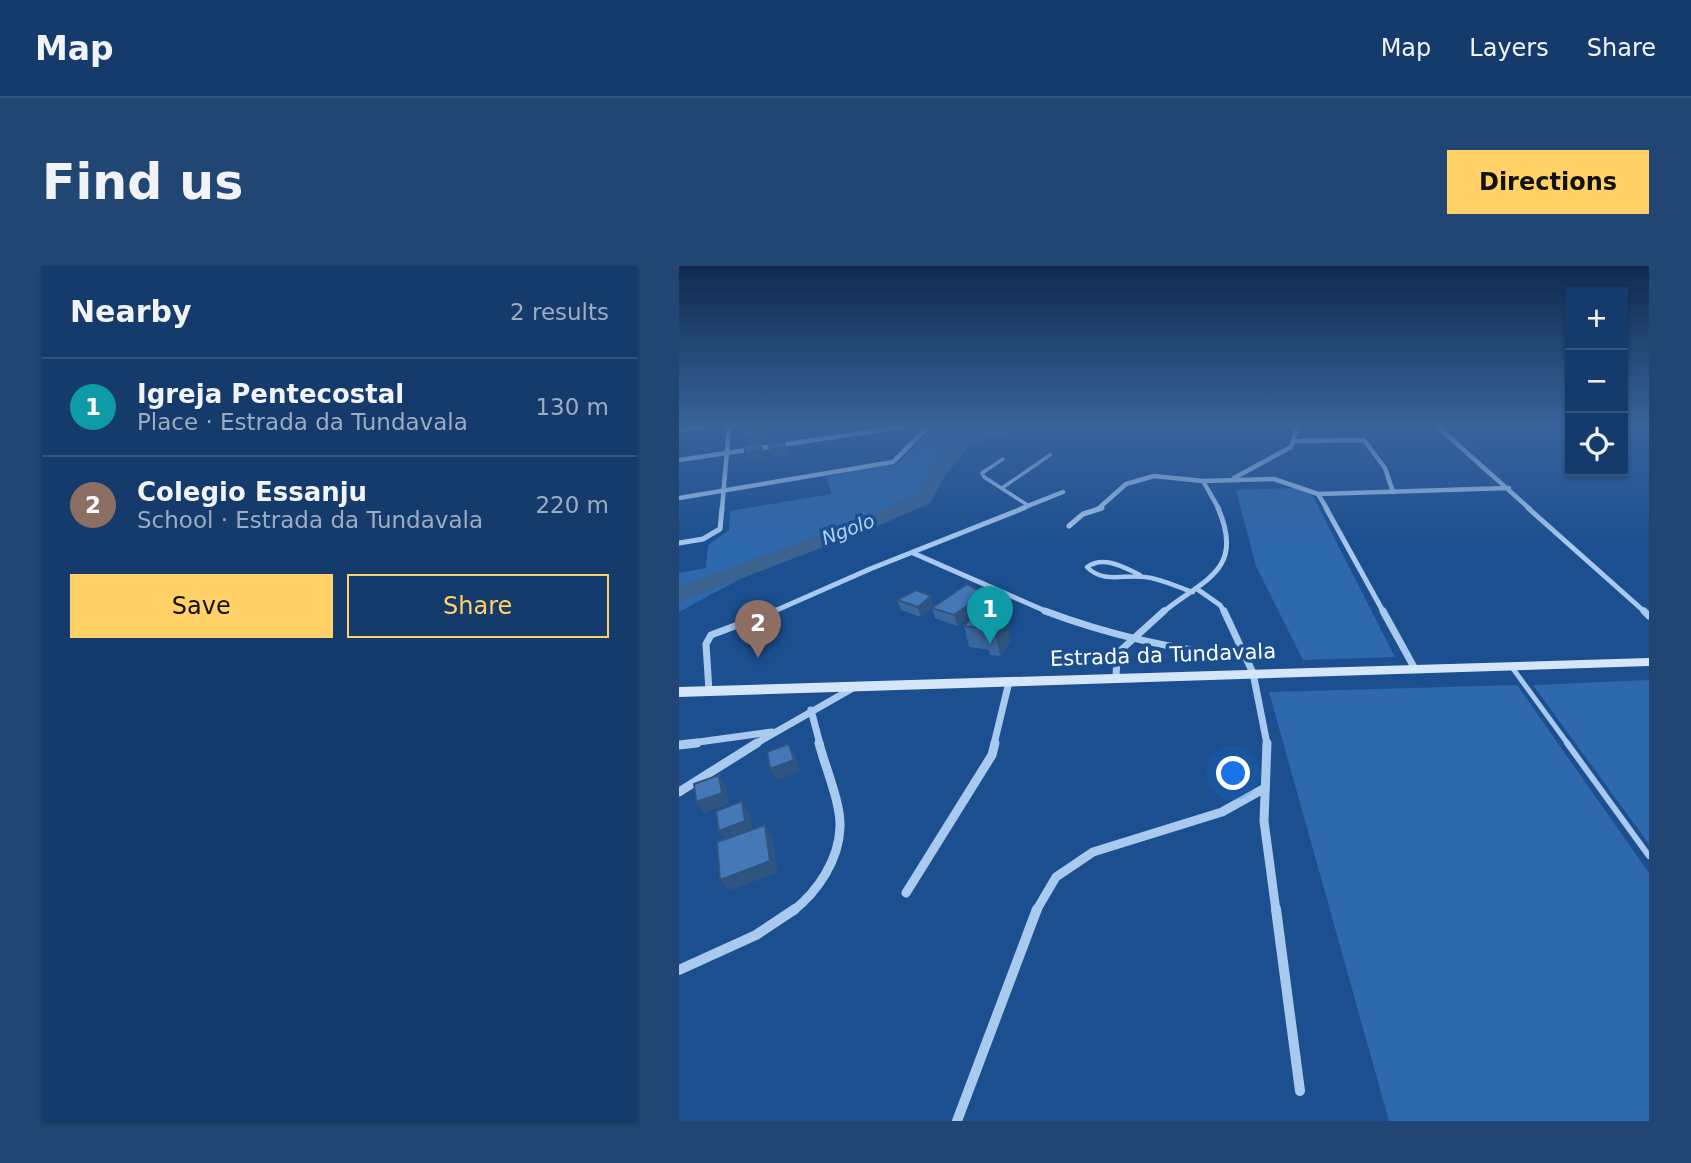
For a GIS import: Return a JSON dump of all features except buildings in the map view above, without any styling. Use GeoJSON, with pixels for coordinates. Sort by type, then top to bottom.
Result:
{"type":"FeatureCollection","features":[{"type":"Feature","properties":{"kind":"main road","name":"Estrada da Tundavala"},"geometry":{"type":"LineString","coordinates":[[679,692],[1649,662]]}},
{"type":"Feature","properties":{"kind":"street"},"geometry":{"type":"LineString","coordinates":[[679,543],[703,539],[720,529],[725,467]]}},
{"type":"Feature","properties":{"kind":"street"},"geometry":{"type":"LineString","coordinates":[[679,498],[864,467]]}},
{"type":"Feature","properties":{"kind":"street"},"geometry":{"type":"LineString","coordinates":[[1234,478],[1254,467]]}},
{"type":"Feature","properties":{"kind":"street"},"geometry":{"type":"LineString","coordinates":[[1384,467],[1393,492]]}},
{"type":"Feature","properties":{"kind":"street"},"geometry":{"type":"LineString","coordinates":[[1484,467],[1649,616]]}},
{"type":"Feature","properties":{"kind":"street"},"geometry":{"type":"LineString","coordinates":[[1069,526],[1083,514],[1101,509],[1107,497],[1140,478],[1203,481],[1234,478],[1280,479],[1293,481],[1318,494],[1509,488]]}},
{"type":"Feature","properties":{"kind":"street"},"geometry":{"type":"LineString","coordinates":[[1117,677],[1117,658],[1121,650],[1175,603],[1210,579],[1223,562],[1229,539],[1221,508],[1203,481]]}},
{"type":"Feature","properties":{"kind":"street"},"geometry":{"type":"LineString","coordinates":[[709,691],[706,644],[711,635],[791,606],[913,552],[1063,492]]}},
{"type":"Feature","properties":{"kind":"street"},"geometry":{"type":"LineString","coordinates":[[1318,494],[1415,669]]}},
{"type":"Feature","properties":{"kind":"street"},"geometry":{"type":"LineString","coordinates":[[913,552],[1029,607],[1130,641],[1216,656],[1245,657]]}},
{"type":"Feature","properties":{"kind":"street"},"geometry":{"type":"LineString","coordinates":[[1195,591],[1220,605],[1229,618],[1253,673],[1268,749],[1264,821],[1300,1091]]}},
{"type":"Feature","properties":{"kind":"street"},"geometry":{"type":"LineString","coordinates":[[907,893],[992,755],[1009,682]]}},
{"type":"Feature","properties":{"kind":"street"},"geometry":{"type":"LineString","coordinates":[[680,792],[774,732],[853,687]]}},
{"type":"Feature","properties":{"kind":"street"},"geometry":{"type":"LineString","coordinates":[[679,970],[752,940],[789,916],[818,885],[835,854],[841,827],[811,710]]}},
{"type":"Feature","properties":{"kind":"street"},"geometry":{"type":"LineString","coordinates":[[679,745],[774,732]]}},
{"type":"Feature","properties":{"kind":"street"},"geometry":{"type":"LineString","coordinates":[[957,1121],[1034,914],[1056,877],[1093,852],[1222,811],[1265,788]]}},
{"type":"Feature","properties":{"kind":"lane"},"geometry":{"type":"LineString","coordinates":[[991,467],[982,473],[1029,506]]}},
{"type":"Feature","properties":{"kind":"lane"},"geometry":{"type":"LineString","coordinates":[[1002,488],[1033,467]]}},
{"type":"Feature","properties":{"kind":"lane"},"geometry":{"type":"LineString","coordinates":[[1140,575],[1107,578],[1094,575],[1087,567],[1091,563],[1109,562],[1140,575],[1195,591]]}},
{"type":"Feature","properties":{"kind":"lane"},"geometry":{"type":"LineString","coordinates":[[1511,666],[1649,856]]}},
{"type":"Feature","properties":{"kind":"shaded area"},"geometry":{"type":"Polygon","coordinates":[[[880,467],[952,467],[924,503],[740,579],[679,612],[679,573],[706,568],[708,545],[729,530],[730,511],[831,494],[827,476],[880,467]]]}},
{"type":"Feature","properties":{"kind":"shaded area"},"geometry":{"type":"Polygon","coordinates":[[[1296,488],[1313,496],[1395,657],[1303,660],[1256,566],[1236,490],[1296,488]]]}},
{"type":"Feature","properties":{"kind":"shaded area"},"geometry":{"type":"Polygon","coordinates":[[[1649,680],[1649,844],[1533,685],[1649,680]]]}},
{"type":"Feature","properties":{"kind":"shaded area"},"geometry":{"type":"Polygon","coordinates":[[[1517,685],[1649,873],[1649,1121],[1389,1121],[1269,692],[1517,685]]]}},
{"type":"Feature","properties":{"kind":"waterway","name":"Ngolo"},"geometry":{"type":"LineString","coordinates":[[679,595],[869,523],[923,499],[942,467]]}},
{"type":"Feature","properties":{"kind":"place","name":"Igreja Pentecostal"},"geometry":{"type":"Point","coordinates":[990,644]}},
{"type":"Feature","properties":{"kind":"place","name":"Colegio Essanju"},"geometry":{"type":"Point","coordinates":[758,658]}}]}
